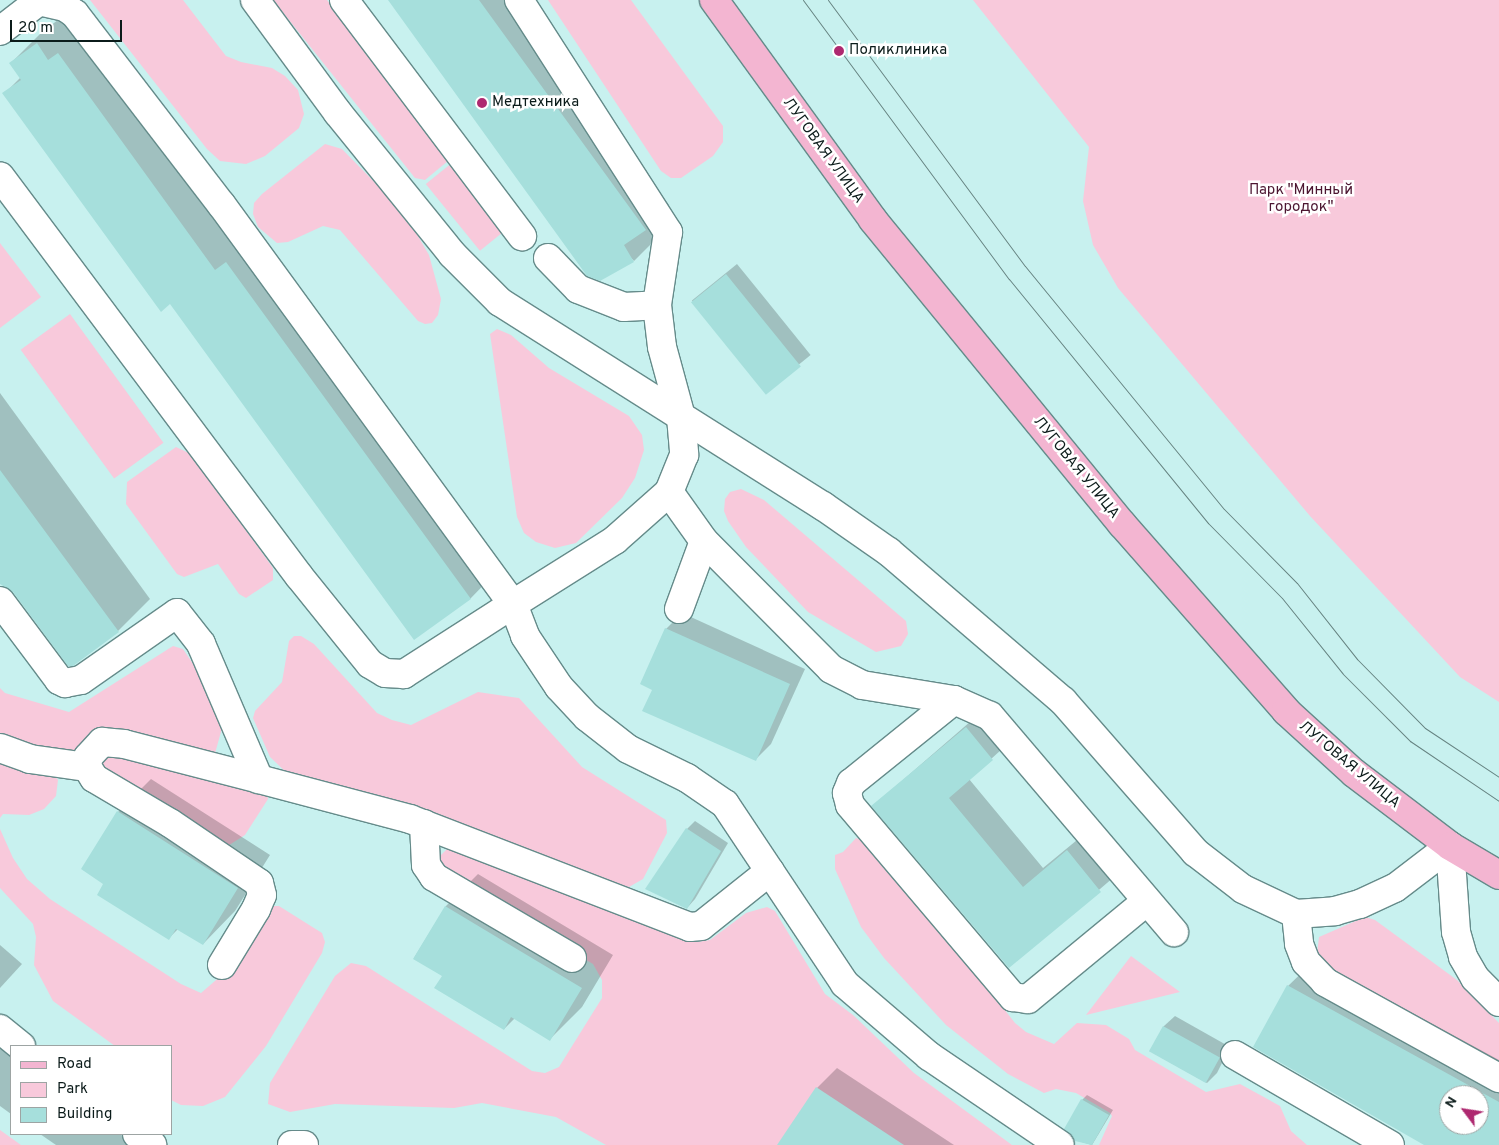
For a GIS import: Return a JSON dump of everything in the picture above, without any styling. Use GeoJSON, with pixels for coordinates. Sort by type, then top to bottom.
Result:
{"type":"FeatureCollection","features":[{"type":"Feature","properties":{"kind":"main road","name":"ЛУГОВАЯ УЛИЦА"},"geometry":{"type":"LineString","coordinates":[[714,0],[873,220],[1122,524],[1286,711],[1354,773],[1450,846],[1499,876]]}},
{"type":"Feature","properties":{"kind":"street"},"geometry":{"type":"LineString","coordinates":[[255,0],[338,113],[452,254],[493,295],[890,552],[1063,701],[1195,852],[1243,889],[1296,914],[1335,911],[1360,904],[1395,888],[1450,846]]}},
{"type":"Feature","properties":{"kind":"street"},"geometry":{"type":"LineString","coordinates":[[344,0],[522,236]]}},
{"type":"Feature","properties":{"kind":"street"},"geometry":{"type":"LineString","coordinates":[[0,177],[299,576],[370,664],[385,673],[404,674],[615,540],[669,492],[684,455],[681,417],[662,347],[657,305],[668,232],[519,0]]}},
{"type":"Feature","properties":{"kind":"street"},"geometry":{"type":"LineString","coordinates":[[0,31],[39,1],[65,7],[81,21],[221,204],[513,604],[525,636],[559,687],[588,717],[628,749],[687,778],[725,804],[846,984],[929,1056],[1060,1145]]}},
{"type":"Feature","properties":{"kind":"street"},"geometry":{"type":"LineString","coordinates":[[548,258],[578,289],[624,307],[657,305]]}},
{"type":"Feature","properties":{"kind":"street"},"geometry":{"type":"LineString","coordinates":[[669,492],[704,541],[805,645],[843,677],[862,685],[911,696],[954,700],[990,716],[1174,932]]}},
{"type":"Feature","properties":{"kind":"street"},"geometry":{"type":"LineString","coordinates":[[678,609],[704,541]]}},
{"type":"Feature","properties":{"kind":"street"},"geometry":{"type":"LineString","coordinates":[[0,601],[59,680],[65,684],[81,680],[177,613],[201,644],[259,779]]}},
{"type":"Feature","properties":{"kind":"street"},"geometry":{"type":"LineString","coordinates":[[954,700],[851,783],[847,793],[850,804],[1013,997],[1028,999],[1147,901]]}},
{"type":"Feature","properties":{"kind":"street"},"geometry":{"type":"LineString","coordinates":[[222,965],[256,909],[262,895],[259,883],[186,833],[94,778],[87,767],[91,753],[102,742],[124,744],[424,824],[690,927],[701,926],[770,871]]}},
{"type":"Feature","properties":{"kind":"street"},"geometry":{"type":"LineString","coordinates":[[0,748],[30,760],[87,767]]}},
{"type":"Feature","properties":{"kind":"street"},"geometry":{"type":"LineString","coordinates":[[424,824],[426,865],[434,877],[572,958]]}},
{"type":"Feature","properties":{"kind":"street"},"geometry":{"type":"LineString","coordinates":[[1450,846],[1456,932],[1463,957],[1475,978],[1499,1002]]}},
{"type":"Feature","properties":{"kind":"street"},"geometry":{"type":"LineString","coordinates":[[1296,914],[1303,953],[1325,982],[1499,1078]]}},
{"type":"Feature","properties":{"kind":"street"},"geometry":{"type":"LineString","coordinates":[[0,1029],[20,1045]]}},
{"type":"Feature","properties":{"kind":"street"},"geometry":{"type":"LineString","coordinates":[[1235,1055],[1242,1062],[1390,1145]]}},
{"type":"Feature","properties":{"kind":"street"},"geometry":{"type":"LineString","coordinates":[[138,1135],[152,1145]]}},
{"type":"Feature","properties":{"kind":"street"},"geometry":{"type":"LineString","coordinates":[[292,1145],[304,1145]]}},
{"type":"Feature","properties":{"kind":"green space"},"geometry":{"type":"Polygon","coordinates":[[[90,0],[183,0],[226,56],[241,62],[272,68],[285,76],[298,90],[304,114],[299,128],[265,156],[246,164],[220,161],[207,149],[90,0]]]}},
{"type":"Feature","properties":{"kind":"green space"},"geometry":{"type":"Polygon","coordinates":[[[273,0],[327,0],[444,149],[448,161],[425,180],[415,178],[273,0]]]}},
{"type":"Feature","properties":{"kind":"green space"},"geometry":{"type":"Polygon","coordinates":[[[548,0],[631,0],[723,126],[723,142],[713,156],[681,178],[671,178],[661,171],[548,0]]]}},
{"type":"Feature","properties":{"kind":"green space","name":"Парк \"Минный городок\""},"geometry":{"type":"Polygon","coordinates":[[[973,0],[1499,0],[1499,702],[1460,677],[1310,516],[1118,288],[1093,245],[1083,201],[1089,147],[973,0]]]}},
{"type":"Feature","properties":{"kind":"green space"},"geometry":{"type":"Polygon","coordinates":[[[325,144],[342,149],[389,197],[415,231],[429,255],[441,299],[438,315],[432,323],[425,324],[418,321],[340,230],[323,226],[288,242],[277,243],[258,227],[253,214],[254,203],[262,194],[325,144]]]}},
{"type":"Feature","properties":{"kind":"green space"},"geometry":{"type":"Polygon","coordinates":[[[453,162],[507,229],[480,251],[426,184],[453,162]]]}},
{"type":"Feature","properties":{"kind":"green space"},"geometry":{"type":"Polygon","coordinates":[[[0,243],[41,297],[0,328],[0,243]]]}},
{"type":"Feature","properties":{"kind":"green space"},"geometry":{"type":"Polygon","coordinates":[[[70,314],[163,443],[114,478],[21,350],[70,314]]]}},
{"type":"Feature","properties":{"kind":"green space"},"geometry":{"type":"Polygon","coordinates":[[[497,329],[511,335],[549,368],[629,416],[642,435],[644,450],[635,478],[622,498],[576,543],[555,548],[536,542],[524,533],[517,517],[490,334],[497,329]]]}},
{"type":"Feature","properties":{"kind":"green space"},"geometry":{"type":"Polygon","coordinates":[[[176,447],[191,454],[273,568],[273,580],[246,598],[239,594],[218,564],[184,577],[177,574],[126,504],[127,482],[176,447]]]}},
{"type":"Feature","properties":{"kind":"green space"},"geometry":{"type":"Polygon","coordinates":[[[741,489],[764,500],[906,621],[908,634],[901,646],[876,652],[808,612],[746,547],[728,521],[724,511],[725,499],[730,492],[741,489]]]}},
{"type":"Feature","properties":{"kind":"green space"},"geometry":{"type":"Polygon","coordinates":[[[294,636],[301,636],[314,644],[377,713],[392,720],[411,725],[478,692],[519,698],[582,767],[666,820],[667,833],[643,879],[629,887],[607,881],[428,811],[288,774],[270,757],[253,718],[255,711],[282,682],[289,641],[294,636]]]}},
{"type":"Feature","properties":{"kind":"green space"},"geometry":{"type":"Polygon","coordinates":[[[173,646],[183,649],[218,701],[224,721],[214,757],[123,734],[80,757],[33,752],[0,734],[0,688],[5,693],[69,712],[173,646]]]}},
{"type":"Feature","properties":{"kind":"green space"},"geometry":{"type":"Polygon","coordinates":[[[106,751],[267,793],[268,799],[245,835],[226,847],[99,767],[106,751]]]}},
{"type":"Feature","properties":{"kind":"green space"},"geometry":{"type":"Polygon","coordinates":[[[0,758],[52,771],[58,780],[56,796],[44,809],[29,815],[3,814],[0,818],[0,758]]]}},
{"type":"Feature","properties":{"kind":"green space"},"geometry":{"type":"Polygon","coordinates":[[[0,829],[13,858],[27,879],[50,899],[181,984],[201,993],[230,968],[268,906],[279,906],[322,933],[325,942],[322,953],[266,1046],[225,1097],[203,1106],[181,1105],[172,1100],[172,1045],[114,1045],[53,1001],[34,965],[36,937],[33,924],[0,888],[0,829]]]}},
{"type":"Feature","properties":{"kind":"green space"},"geometry":{"type":"Polygon","coordinates":[[[856,838],[876,846],[1015,1023],[1026,1032],[1054,1044],[1077,1023],[1106,1025],[1129,1039],[1135,1050],[1206,1092],[1240,1084],[1280,1106],[1291,1131],[1307,1145],[1099,1145],[1112,1116],[1110,1113],[1076,1093],[1056,1089],[1044,1093],[1008,1074],[946,1025],[884,958],[861,927],[835,869],[835,855],[843,852],[856,838]]]}},
{"type":"Feature","properties":{"kind":"green space"},"geometry":{"type":"Polygon","coordinates":[[[448,848],[697,942],[710,940],[746,913],[767,907],[775,911],[825,994],[853,1015],[914,1073],[1012,1145],[606,1145],[556,1117],[482,1103],[454,1108],[335,1104],[290,1112],[268,1104],[270,1083],[335,976],[351,963],[366,966],[532,1071],[545,1073],[559,1067],[602,998],[602,980],[593,964],[454,883],[437,859],[448,848]]]}},
{"type":"Feature","properties":{"kind":"green space"},"geometry":{"type":"Polygon","coordinates":[[[1365,917],[1375,920],[1457,980],[1499,1023],[1499,1068],[1333,972],[1317,954],[1319,937],[1365,917]]]}},
{"type":"Feature","properties":{"kind":"green space"},"geometry":{"type":"Polygon","coordinates":[[[1131,956],[1180,992],[1086,1015],[1131,956]]]}},
{"type":"Feature","properties":{"kind":"green space"},"geometry":{"type":"Polygon","coordinates":[[[0,1130],[21,1145],[0,1145],[0,1130]]]}},
{"type":"Feature","properties":{"kind":"building"},"geometry":{"type":"Polygon","coordinates":[[[388,0],[479,0],[646,230],[624,245],[634,262],[600,281],[587,276],[388,0]]]}},
{"type":"Feature","properties":{"kind":"building"},"geometry":{"type":"Polygon","coordinates":[[[37,43],[48,60],[58,53],[215,270],[226,262],[471,599],[414,640],[170,304],[161,312],[2,93],[21,80],[9,63],[37,43]]]}},
{"type":"Feature","properties":{"kind":"building"},"geometry":{"type":"Polygon","coordinates":[[[726,274],[801,366],[766,395],[691,302],[726,274]]]}},
{"type":"Feature","properties":{"kind":"building"},"geometry":{"type":"Polygon","coordinates":[[[0,470],[119,632],[73,666],[68,666],[13,592],[0,584],[0,470]]]}},
{"type":"Feature","properties":{"kind":"building"},"geometry":{"type":"Polygon","coordinates":[[[665,628],[790,684],[756,761],[642,711],[652,690],[640,684],[665,628]]]}},
{"type":"Feature","properties":{"kind":"building"},"geometry":{"type":"Polygon","coordinates":[[[966,727],[993,760],[949,798],[1023,887],[1067,850],[1101,892],[1009,968],[871,806],[966,727]]]}},
{"type":"Feature","properties":{"kind":"building"},"geometry":{"type":"Polygon","coordinates":[[[117,811],[238,888],[203,945],[176,929],[169,940],[97,895],[103,884],[81,869],[117,811]]]}},
{"type":"Feature","properties":{"kind":"building"},"geometry":{"type":"Polygon","coordinates":[[[686,828],[721,851],[687,909],[645,889],[686,828]]]}},
{"type":"Feature","properties":{"kind":"building"},"geometry":{"type":"Polygon","coordinates":[[[445,906],[582,988],[550,1041],[511,1017],[504,1030],[434,988],[442,976],[413,959],[445,906]]]}},
{"type":"Feature","properties":{"kind":"building"},"geometry":{"type":"Polygon","coordinates":[[[1287,985],[1468,1085],[1439,1085],[1439,1135],[1489,1135],[1489,1096],[1499,1102],[1499,1145],[1424,1145],[1253,1047],[1287,985]]]}},
{"type":"Feature","properties":{"kind":"building"},"geometry":{"type":"Polygon","coordinates":[[[1163,1026],[1220,1058],[1206,1083],[1149,1051],[1163,1026]]]}},
{"type":"Feature","properties":{"kind":"building"},"geometry":{"type":"Polygon","coordinates":[[[816,1087],[904,1145],[777,1145],[816,1087]]]}},
{"type":"Feature","properties":{"kind":"building"},"geometry":{"type":"Polygon","coordinates":[[[1081,1099],[1109,1115],[1092,1145],[1075,1141],[1064,1129],[1081,1099]]]}},
{"type":"Feature","properties":{"kind":"tram line"},"geometry":{"type":"LineString","coordinates":[[803,0],[1009,279],[1208,523],[1282,598],[1343,674],[1410,741],[1499,801]]}},
{"type":"Feature","properties":{"kind":"tram line"},"geometry":{"type":"LineString","coordinates":[[828,0],[1025,266],[1224,509],[1297,583],[1357,659],[1425,728],[1499,777]]}},
{"type":"Feature","properties":{"kind":"place","name":"Поликлиника"},"geometry":{"type":"Point","coordinates":[839,51]}},
{"type":"Feature","properties":{"kind":"place","name":"Медтехника"},"geometry":{"type":"Point","coordinates":[482,103]}}]}
